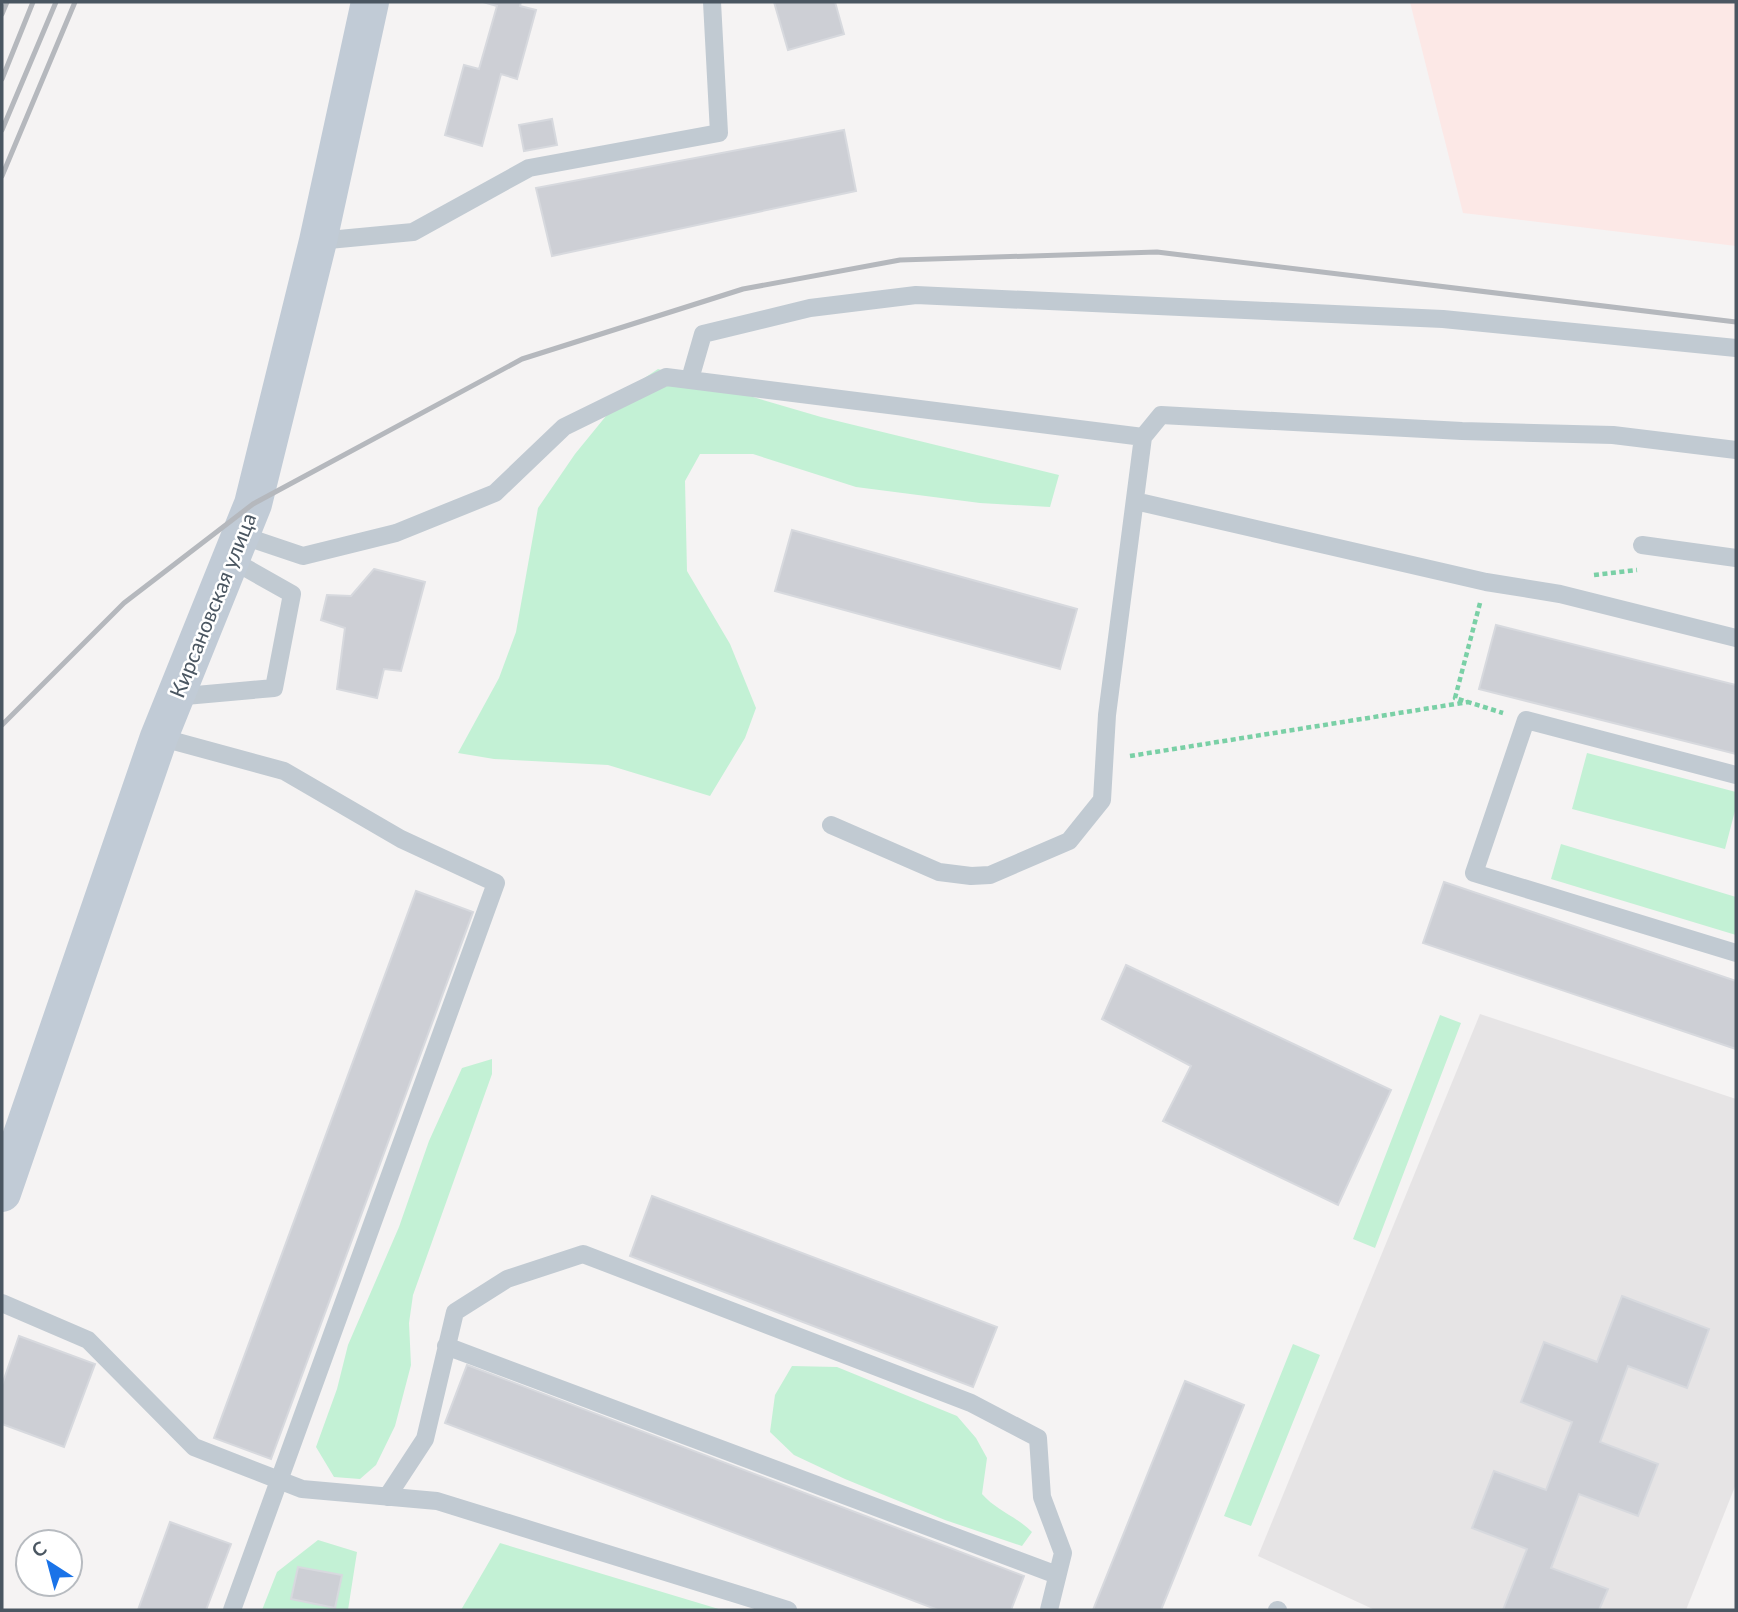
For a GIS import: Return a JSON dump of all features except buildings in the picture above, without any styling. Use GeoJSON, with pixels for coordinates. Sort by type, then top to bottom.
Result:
{"type":"FeatureCollection","features":[{"type":"Feature","properties":{"kind":"main road","name":"Кирсановская улица"},"geometry":{"type":"LineString","coordinates":[[2,1193],[159,737],[253,504],[318,241],[370,2]]}},
{"type":"Feature","properties":{"kind":"lane"},"geometry":{"type":"LineString","coordinates":[[318,241],[413,232],[529,168],[719,133],[712,2]]}},
{"type":"Feature","properties":{"kind":"lane"},"geometry":{"type":"LineString","coordinates":[[690,379],[703,334],[810,308],[916,295],[1443,319],[1736,348]]}},
{"type":"Feature","properties":{"kind":"lane"},"geometry":{"type":"LineString","coordinates":[[235,547],[303,556],[396,533],[495,493],[564,427],[666,377],[1143,438]]}},
{"type":"Feature","properties":{"kind":"lane"},"geometry":{"type":"LineString","coordinates":[[831,825],[939,872],[990,875],[1069,841],[1101,800],[1143,438],[1161,415],[1462,431],[1613,435],[1736,450]]}},
{"type":"Feature","properties":{"kind":"lane"},"geometry":{"type":"LineString","coordinates":[[1135,500],[1486,582],[1560,594],[1736,638]]}},
{"type":"Feature","properties":{"kind":"lane"},"geometry":{"type":"LineString","coordinates":[[1642,545],[1736,558]]}},
{"type":"Feature","properties":{"kind":"lane"},"geometry":{"type":"LineString","coordinates":[[174,697],[274,688],[292,594],[235,547]]}},
{"type":"Feature","properties":{"kind":"lane"},"geometry":{"type":"LineString","coordinates":[[1736,775],[1526,720],[1474,873],[1736,953]]}},
{"type":"Feature","properties":{"kind":"lane"},"geometry":{"type":"LineString","coordinates":[[159,737],[284,771],[401,839],[496,883],[232,1610]]}},
{"type":"Feature","properties":{"kind":"lane"},"geometry":{"type":"LineString","coordinates":[[387,1497],[425,1439],[455,1312],[507,1279],[583,1254],[971,1403],[1038,1438],[1042,1497],[1063,1553],[1049,1610]]}},
{"type":"Feature","properties":{"kind":"lane"},"geometry":{"type":"LineString","coordinates":[[2,1303],[88,1340],[194,1447],[278,1480],[302,1489],[437,1501],[788,1610]]}},
{"type":"Feature","properties":{"kind":"lane"},"geometry":{"type":"LineString","coordinates":[[446,1346],[1057,1575]]}},
{"type":"Feature","properties":{"kind":"path"},"geometry":{"type":"LineString","coordinates":[[1560,594],[1565,577],[1637,571],[1642,545]]}},
{"type":"Feature","properties":{"kind":"path"},"geometry":{"type":"LineString","coordinates":[[1486,582],[1455,698],[1526,720]]}},
{"type":"Feature","properties":{"kind":"path"},"geometry":{"type":"LineString","coordinates":[[1105,760],[1468,702]]}},
{"type":"Feature","properties":{"kind":"shaded area"},"geometry":{"type":"Polygon","coordinates":[[[1410,2],[1736,2],[1736,246],[1463,213],[1410,2]]]}},
{"type":"Feature","properties":{"kind":"shaded area"},"geometry":{"type":"Polygon","coordinates":[[[1480,1014],[1736,1099],[1736,1484],[1686,1610],[1375,1610],[1258,1556],[1480,1014]]]}},
{"type":"Feature","properties":{"kind":"green space"},"geometry":{"type":"Polygon","coordinates":[[[658,369],[821,417],[1059,475],[1050,507],[980,503],[856,487],[753,454],[700,454],[685,481],[687,571],[730,644],[756,708],[745,738],[710,796],[608,765],[494,759],[458,753],[499,678],[516,632],[538,508],[575,454],[628,389],[658,369]]]}},
{"type":"Feature","properties":{"kind":"green space"},"geometry":{"type":"Polygon","coordinates":[[[1587,753],[1736,792],[1736,807],[1725,849],[1572,809],[1587,753]]]}},
{"type":"Feature","properties":{"kind":"green space"},"geometry":{"type":"Polygon","coordinates":[[[1561,844],[1736,897],[1736,935],[1551,879],[1561,844]]]}},
{"type":"Feature","properties":{"kind":"green space"},"geometry":{"type":"Polygon","coordinates":[[[1440,1015],[1461,1023],[1375,1248],[1353,1239],[1440,1015]]]}},
{"type":"Feature","properties":{"kind":"green space"},"geometry":{"type":"Polygon","coordinates":[[[492,1059],[492,1074],[413,1295],[409,1323],[411,1365],[395,1426],[376,1465],[360,1479],[334,1477],[316,1447],[337,1389],[348,1345],[399,1227],[429,1141],[462,1068],[492,1059]]]}},
{"type":"Feature","properties":{"kind":"green space"},"geometry":{"type":"Polygon","coordinates":[[[1293,1344],[1320,1355],[1251,1526],[1224,1516],[1293,1344]]]}},
{"type":"Feature","properties":{"kind":"green space"},"geometry":{"type":"Polygon","coordinates":[[[792,1366],[837,1367],[957,1416],[976,1438],[987,1458],[982,1494],[1032,1532],[1022,1546],[945,1520],[794,1455],[770,1432],[775,1395],[792,1366]]]}},
{"type":"Feature","properties":{"kind":"green space"},"geometry":{"type":"Polygon","coordinates":[[[318,1540],[357,1552],[348,1610],[262,1610],[277,1572],[318,1540]]]}},
{"type":"Feature","properties":{"kind":"green space"},"geometry":{"type":"Polygon","coordinates":[[[500,1543],[722,1610],[461,1610],[500,1543]]]}},
{"type":"Feature","properties":{"kind":"railway"},"geometry":{"type":"LineString","coordinates":[[2,14],[7,2]]}},
{"type":"Feature","properties":{"kind":"railway"},"geometry":{"type":"LineString","coordinates":[[2,79],[33,2]]}},
{"type":"Feature","properties":{"kind":"railway"},"geometry":{"type":"LineString","coordinates":[[2,130],[56,2]]}},
{"type":"Feature","properties":{"kind":"railway"},"geometry":{"type":"LineString","coordinates":[[2,176],[75,2]]}},
{"type":"Feature","properties":{"kind":"railway"},"geometry":{"type":"LineString","coordinates":[[2,725],[124,603],[253,504],[522,359],[743,289],[900,260],[1157,252],[1736,322]]}}]}
